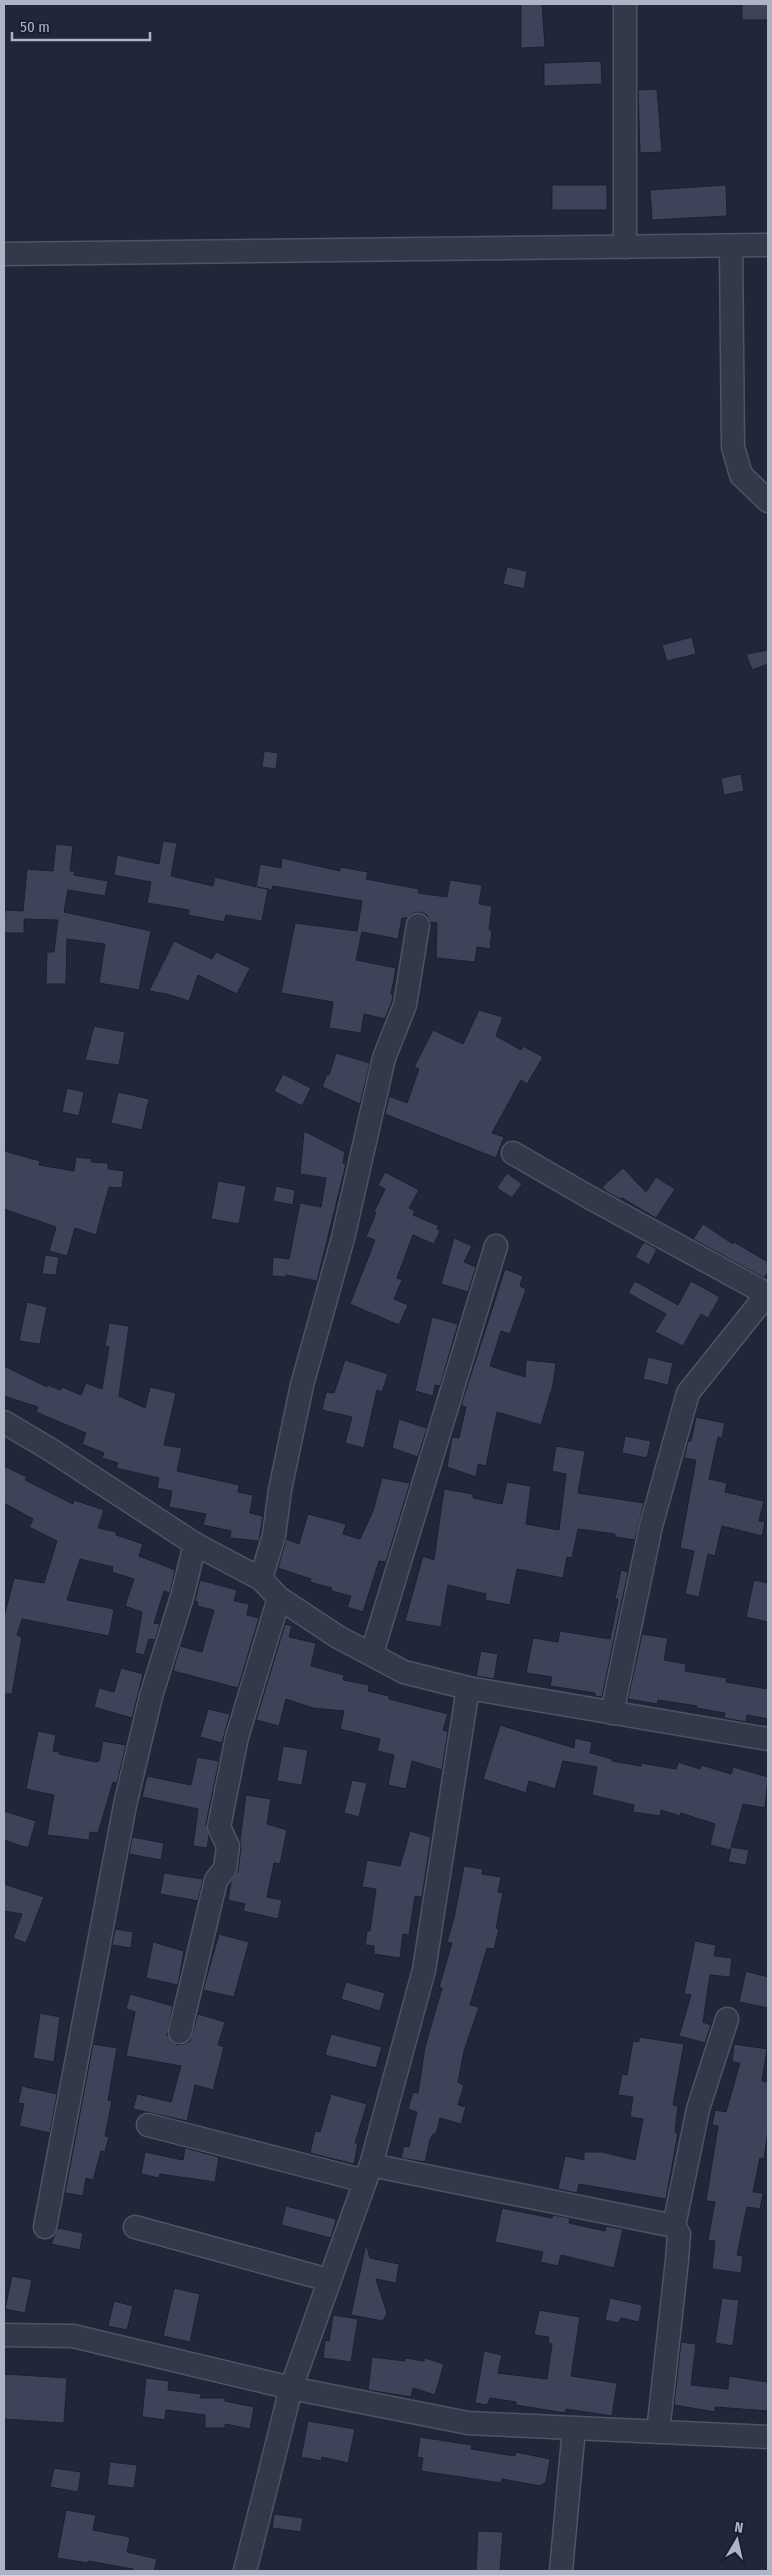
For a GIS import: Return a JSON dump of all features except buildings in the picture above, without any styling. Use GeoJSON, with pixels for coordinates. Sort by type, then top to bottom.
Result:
{"type":"FeatureCollection","features":[{"type":"Feature","properties":{"kind":"street"},"geometry":{"type":"LineString","coordinates":[[625,4],[626,247]]}},
{"type":"Feature","properties":{"kind":"street"},"geometry":{"type":"LineString","coordinates":[[4,254],[768,245]]}},
{"type":"Feature","properties":{"kind":"street"},"geometry":{"type":"LineString","coordinates":[[731,246],[733,447],[741,475],[768,501]]}},
{"type":"Feature","properties":{"kind":"street"},"geometry":{"type":"LineString","coordinates":[[261,1579],[274,1535],[280,1490],[302,1384],[343,1238],[384,1058],[405,1005],[418,925]]}},
{"type":"Feature","properties":{"kind":"street"},"geometry":{"type":"LineString","coordinates":[[513,1153],[589,1197],[768,1293],[688,1393],[651,1526],[612,1713]]}},
{"type":"Feature","properties":{"kind":"street"},"geometry":{"type":"LineString","coordinates":[[372,1654],[496,1246]]}},
{"type":"Feature","properties":{"kind":"street"},"geometry":{"type":"LineString","coordinates":[[4,1422],[51,1450],[195,1544],[261,1579],[278,1598],[338,1637],[404,1672],[468,1688],[768,1739]]}},
{"type":"Feature","properties":{"kind":"street"},"geometry":{"type":"LineString","coordinates":[[45,2227],[125,1805],[151,1696],[182,1597],[195,1544]]}},
{"type":"Feature","properties":{"kind":"street"},"geometry":{"type":"LineString","coordinates":[[180,2032],[216,1880],[225,1869],[228,1846],[219,1827],[236,1737],[278,1598]]}},
{"type":"Feature","properties":{"kind":"street"},"geometry":{"type":"LineString","coordinates":[[245,2571],[291,2388],[368,2173],[424,1970],[468,1688]]}},
{"type":"Feature","properties":{"kind":"street"},"geometry":{"type":"LineString","coordinates":[[658,2432],[677,2260],[679,2234],[674,2226],[698,2109],[727,2019]]}},
{"type":"Feature","properties":{"kind":"street"},"geometry":{"type":"LineString","coordinates":[[148,2125],[368,2173],[674,2226]]}},
{"type":"Feature","properties":{"kind":"street"},"geometry":{"type":"LineString","coordinates":[[135,2227],[329,2280]]}},
{"type":"Feature","properties":{"kind":"street"},"geometry":{"type":"LineString","coordinates":[[4,2336],[73,2336],[291,2388],[468,2423],[768,2437]]}},
{"type":"Feature","properties":{"kind":"street"},"geometry":{"type":"LineString","coordinates":[[561,2571],[574,2428]]}}]}
